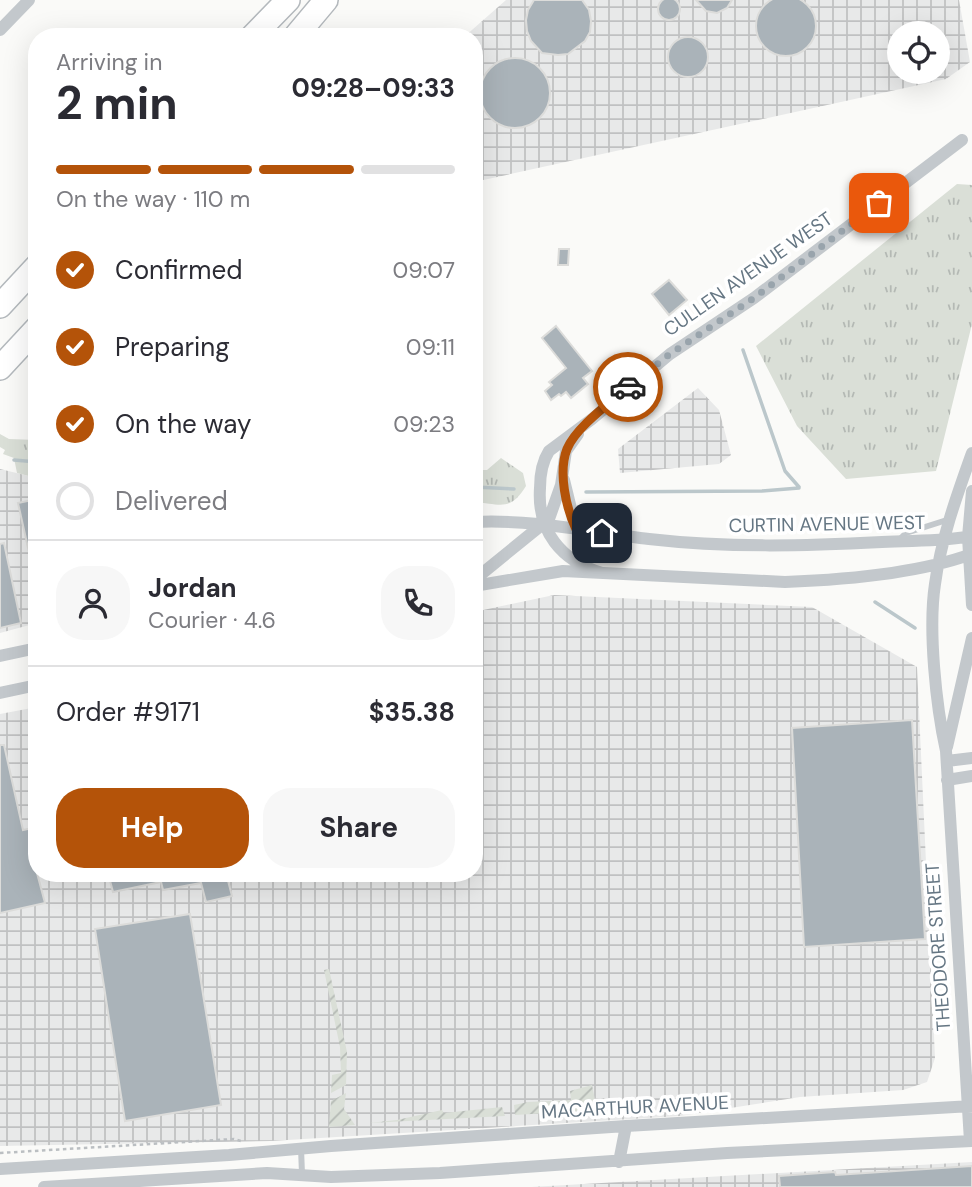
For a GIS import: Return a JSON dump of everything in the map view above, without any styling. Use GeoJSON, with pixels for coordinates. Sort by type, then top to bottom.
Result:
{"type":"FeatureCollection","features":[{"type":"Feature","properties":{"kind":"highway"},"geometry":{"type":"LineString","coordinates":[[261,28],[288,0]]}},
{"type":"Feature","properties":{"kind":"highway"},"geometry":{"type":"LineString","coordinates":[[303,28],[326,0]]}},
{"type":"Feature","properties":{"kind":"highway"},"geometry":{"type":"LineString","coordinates":[[3,298],[28,274]]}},
{"type":"Feature","properties":{"kind":"highway"},"geometry":{"type":"LineString","coordinates":[[0,368],[28,338]]}},
{"type":"Feature","properties":{"kind":"street"},"geometry":{"type":"LineString","coordinates":[[0,30],[25,1]]}},
{"type":"Feature","properties":{"kind":"street","name":"CULLEN AVENUE WEST"},"geometry":{"type":"LineString","coordinates":[[603,573],[585,567],[566,554],[544,525],[539,511],[539,495],[546,454],[670,354],[754,298],[962,140]]}},
{"type":"Feature","properties":{"kind":"street","name":"CULLEN AVENUE WEST"},"geometry":{"type":"LineString","coordinates":[[483,573],[544,525],[554,506],[568,446],[592,419]]}},
{"type":"Feature","properties":{"kind":"street","name":"THEODORE STREET"},"geometry":{"type":"LineString","coordinates":[[971,1141],[946,756],[934,643],[934,596],[943,542],[972,453]]}},
{"type":"Feature","properties":{"kind":"street"},"geometry":{"type":"LineString","coordinates":[[565,466],[565,488],[576,529]]}},
{"type":"Feature","properties":{"kind":"street"},"geometry":{"type":"LineString","coordinates":[[972,491],[972,605]]}},
{"type":"Feature","properties":{"kind":"street","name":"CURTIN AVENUE WEST"},"geometry":{"type":"LineString","coordinates":[[483,522],[544,525],[652,539],[763,547],[897,541],[943,542],[970,536]]}},
{"type":"Feature","properties":{"kind":"street"},"geometry":{"type":"LineString","coordinates":[[483,584],[550,572],[802,581],[938,564],[970,555]]}},
{"type":"Feature","properties":{"kind":"street","name":"THEODORE STREET"},"geometry":{"type":"LineString","coordinates":[[946,756],[972,638]]}},
{"type":"Feature","properties":{"kind":"street"},"geometry":{"type":"LineString","coordinates":[[0,656],[28,650]]}},
{"type":"Feature","properties":{"kind":"street"},"geometry":{"type":"LineString","coordinates":[[0,693],[28,687]]}},
{"type":"Feature","properties":{"kind":"street"},"geometry":{"type":"LineString","coordinates":[[946,756],[972,758]]}},
{"type":"Feature","properties":{"kind":"street"},"geometry":{"type":"LineString","coordinates":[[947,780],[972,776]]}},
{"type":"Feature","properties":{"kind":"street","name":"MACARTHUR AVENUE"},"geometry":{"type":"LineString","coordinates":[[0,1169],[626,1126],[970,1106]]}},
{"type":"Feature","properties":{"kind":"street"},"geometry":{"type":"LineString","coordinates":[[619,1162],[626,1126]]}},
{"type":"Feature","properties":{"kind":"street"},"geometry":{"type":"LineString","coordinates":[[44,1187],[267,1174],[302,1176],[440,1173],[727,1153],[971,1141]]}},
{"type":"Feature","properties":{"kind":"lane"},"geometry":{"type":"LineString","coordinates":[[897,541],[906,533],[950,519]]}},
{"type":"Feature","properties":{"kind":"lane"},"geometry":{"type":"LineString","coordinates":[[301,1148],[302,1176]]}},
{"type":"Feature","properties":{"kind":"path"},"geometry":{"type":"LineString","coordinates":[[0,1153],[234,1139],[244,1142]]}},
{"type":"Feature","properties":{"kind":"shaded area"},"geometry":{"type":"Polygon","coordinates":[[[506,0],[959,0],[970,62],[950,76],[950,21],[887,21],[887,84],[923,84],[483,180],[483,28],[474,28],[506,0]]]}},
{"type":"Feature","properties":{"kind":"shaded area"},"geometry":{"type":"Polygon","coordinates":[[[698,388],[719,410],[731,455],[719,464],[620,473],[618,449],[698,388]]]}},
{"type":"Feature","properties":{"kind":"shaded area"},"geometry":{"type":"Polygon","coordinates":[[[0,469],[28,476],[28,625],[0,633],[0,469]]]}},
{"type":"Feature","properties":{"kind":"shaded area"},"geometry":{"type":"Polygon","coordinates":[[[554,595],[812,607],[917,667],[935,1058],[927,1082],[903,1090],[800,1097],[680,1116],[271,1141],[0,1146],[0,714],[28,709],[28,882],[483,882],[483,610],[554,595]]]}},
{"type":"Feature","properties":{"kind":"shaded area"},"geometry":{"type":"Polygon","coordinates":[[[972,1162],[972,1187],[531,1187],[972,1162]]]}},
{"type":"Feature","properties":{"kind":"green space"},"geometry":{"type":"Polygon","coordinates":[[[957,184],[972,185],[972,324],[936,471],[846,479],[797,426],[756,346],[957,184]]]}},
{"type":"Feature","properties":{"kind":"green space"},"geometry":{"type":"Polygon","coordinates":[[[0,434],[9,439],[28,440],[28,476],[17,473],[14,458],[3,454],[5,450],[0,447],[0,434]]]}},
{"type":"Feature","properties":{"kind":"green space"},"geometry":{"type":"Polygon","coordinates":[[[501,458],[523,473],[526,486],[510,503],[483,503],[483,470],[487,470],[501,458]]]}},
{"type":"Feature","properties":{"kind":"green space"},"geometry":{"type":"Polygon","coordinates":[[[329,969],[347,1052],[346,1085],[331,1093],[332,1075],[341,1073],[340,1047],[324,970],[329,969]]]}},
{"type":"Feature","properties":{"kind":"green space"},"geometry":{"type":"Polygon","coordinates":[[[592,1085],[597,1110],[515,1115],[514,1105],[571,1100],[570,1091],[592,1085]]]}},
{"type":"Feature","properties":{"kind":"green space"},"geometry":{"type":"Polygon","coordinates":[[[346,1093],[344,1109],[355,1125],[329,1127],[331,1101],[346,1093]]]}},
{"type":"Feature","properties":{"kind":"green space"},"geometry":{"type":"Polygon","coordinates":[[[502,1107],[505,1116],[369,1123],[442,1110],[444,1113],[502,1107]]]}},
{"type":"Feature","properties":{"kind":"building"},"geometry":{"type":"Polygon","coordinates":[[[673,-1],[679,5],[677,17],[669,20],[661,17],[658,9],[661,1],[673,-1]]]}},
{"type":"Feature","properties":{"kind":"building"},"geometry":{"type":"Polygon","coordinates":[[[775,-1],[802,1],[811,10],[815,20],[815,32],[807,47],[786,56],[765,47],[756,26],[761,10],[775,-1]]]}},
{"type":"Feature","properties":{"kind":"building"},"geometry":{"type":"Polygon","coordinates":[[[534,0],[582,0],[589,10],[591,21],[590,32],[585,41],[568,54],[542,53],[531,41],[527,31],[528,10],[534,0]]]}},
{"type":"Feature","properties":{"kind":"building"},"geometry":{"type":"Polygon","coordinates":[[[696,0],[732,0],[727,8],[717,13],[706,11],[696,0]]]}},
{"type":"Feature","properties":{"kind":"building"},"geometry":{"type":"Polygon","coordinates":[[[688,37],[696,38],[702,43],[707,49],[707,65],[702,71],[696,76],[688,77],[680,76],[674,71],[669,65],[668,57],[669,49],[674,43],[680,38],[688,37]]]}},
{"type":"Feature","properties":{"kind":"building"},"geometry":{"type":"Polygon","coordinates":[[[508,59],[522,59],[534,64],[540,68],[549,86],[549,100],[544,112],[540,118],[522,127],[508,127],[496,122],[490,118],[483,106],[483,80],[486,74],[490,68],[508,59]]]}},
{"type":"Feature","properties":{"kind":"building"},"geometry":{"type":"Polygon","coordinates":[[[559,249],[569,249],[568,265],[558,265],[559,249]]]}},
{"type":"Feature","properties":{"kind":"building"},"geometry":{"type":"Polygon","coordinates":[[[669,280],[687,300],[669,315],[652,294],[669,280]]]}},
{"type":"Feature","properties":{"kind":"building"},"geometry":{"type":"Polygon","coordinates":[[[556,326],[592,371],[583,378],[588,384],[571,398],[566,392],[551,400],[545,391],[552,385],[549,382],[566,368],[542,338],[556,326]]]}},
{"type":"Feature","properties":{"kind":"building"},"geometry":{"type":"Polygon","coordinates":[[[28,501],[28,548],[18,503],[28,501]]]}},
{"type":"Feature","properties":{"kind":"building"},"geometry":{"type":"Polygon","coordinates":[[[4,543],[21,623],[0,628],[0,544],[4,543]]]}},
{"type":"Feature","properties":{"kind":"building"},"geometry":{"type":"Polygon","coordinates":[[[912,720],[925,939],[804,947],[792,728],[912,720]]]}},
{"type":"Feature","properties":{"kind":"building"},"geometry":{"type":"Polygon","coordinates":[[[0,745],[4,745],[23,830],[28,829],[28,882],[39,882],[45,903],[0,913],[0,745]]]}},
{"type":"Feature","properties":{"kind":"building"},"geometry":{"type":"Polygon","coordinates":[[[110,882],[161,882],[113,892],[110,882]]]}},
{"type":"Feature","properties":{"kind":"building"},"geometry":{"type":"Polygon","coordinates":[[[161,882],[228,882],[232,896],[206,902],[201,883],[163,890],[161,882]]]}},
{"type":"Feature","properties":{"kind":"building"},"geometry":{"type":"Polygon","coordinates":[[[190,914],[221,1105],[125,1121],[95,929],[190,914]]]}},
{"type":"Feature","properties":{"kind":"building"},"geometry":{"type":"Polygon","coordinates":[[[972,1166],[972,1187],[780,1187],[779,1176],[835,1172],[836,1175],[972,1166]]]}},
{"type":"Feature","properties":{"kind":"waterway"},"geometry":{"type":"LineString","coordinates":[[743,350],[785,471],[799,487]]}},
{"type":"Feature","properties":{"kind":"waterway"},"geometry":{"type":"LineString","coordinates":[[14,460],[28,461]]}},
{"type":"Feature","properties":{"kind":"waterway"},"geometry":{"type":"LineString","coordinates":[[483,487],[514,489]]}},
{"type":"Feature","properties":{"kind":"waterway"},"geometry":{"type":"LineString","coordinates":[[586,492],[762,491],[799,488]]}},
{"type":"Feature","properties":{"kind":"waterway"},"geometry":{"type":"LineString","coordinates":[[875,602],[915,628]]}},
{"type":"Feature","properties":{"kind":"way so far"},"geometry":{"type":"LineString","coordinates":[[628,387],[691,339],[754,298],[879,203]]}},
{"type":"Feature","properties":{"kind":"route"},"geometry":{"type":"LineString","coordinates":[[602,533],[576,529],[572,521],[565,488],[566,453],[568,446],[592,419],[628,387]]}}]}
